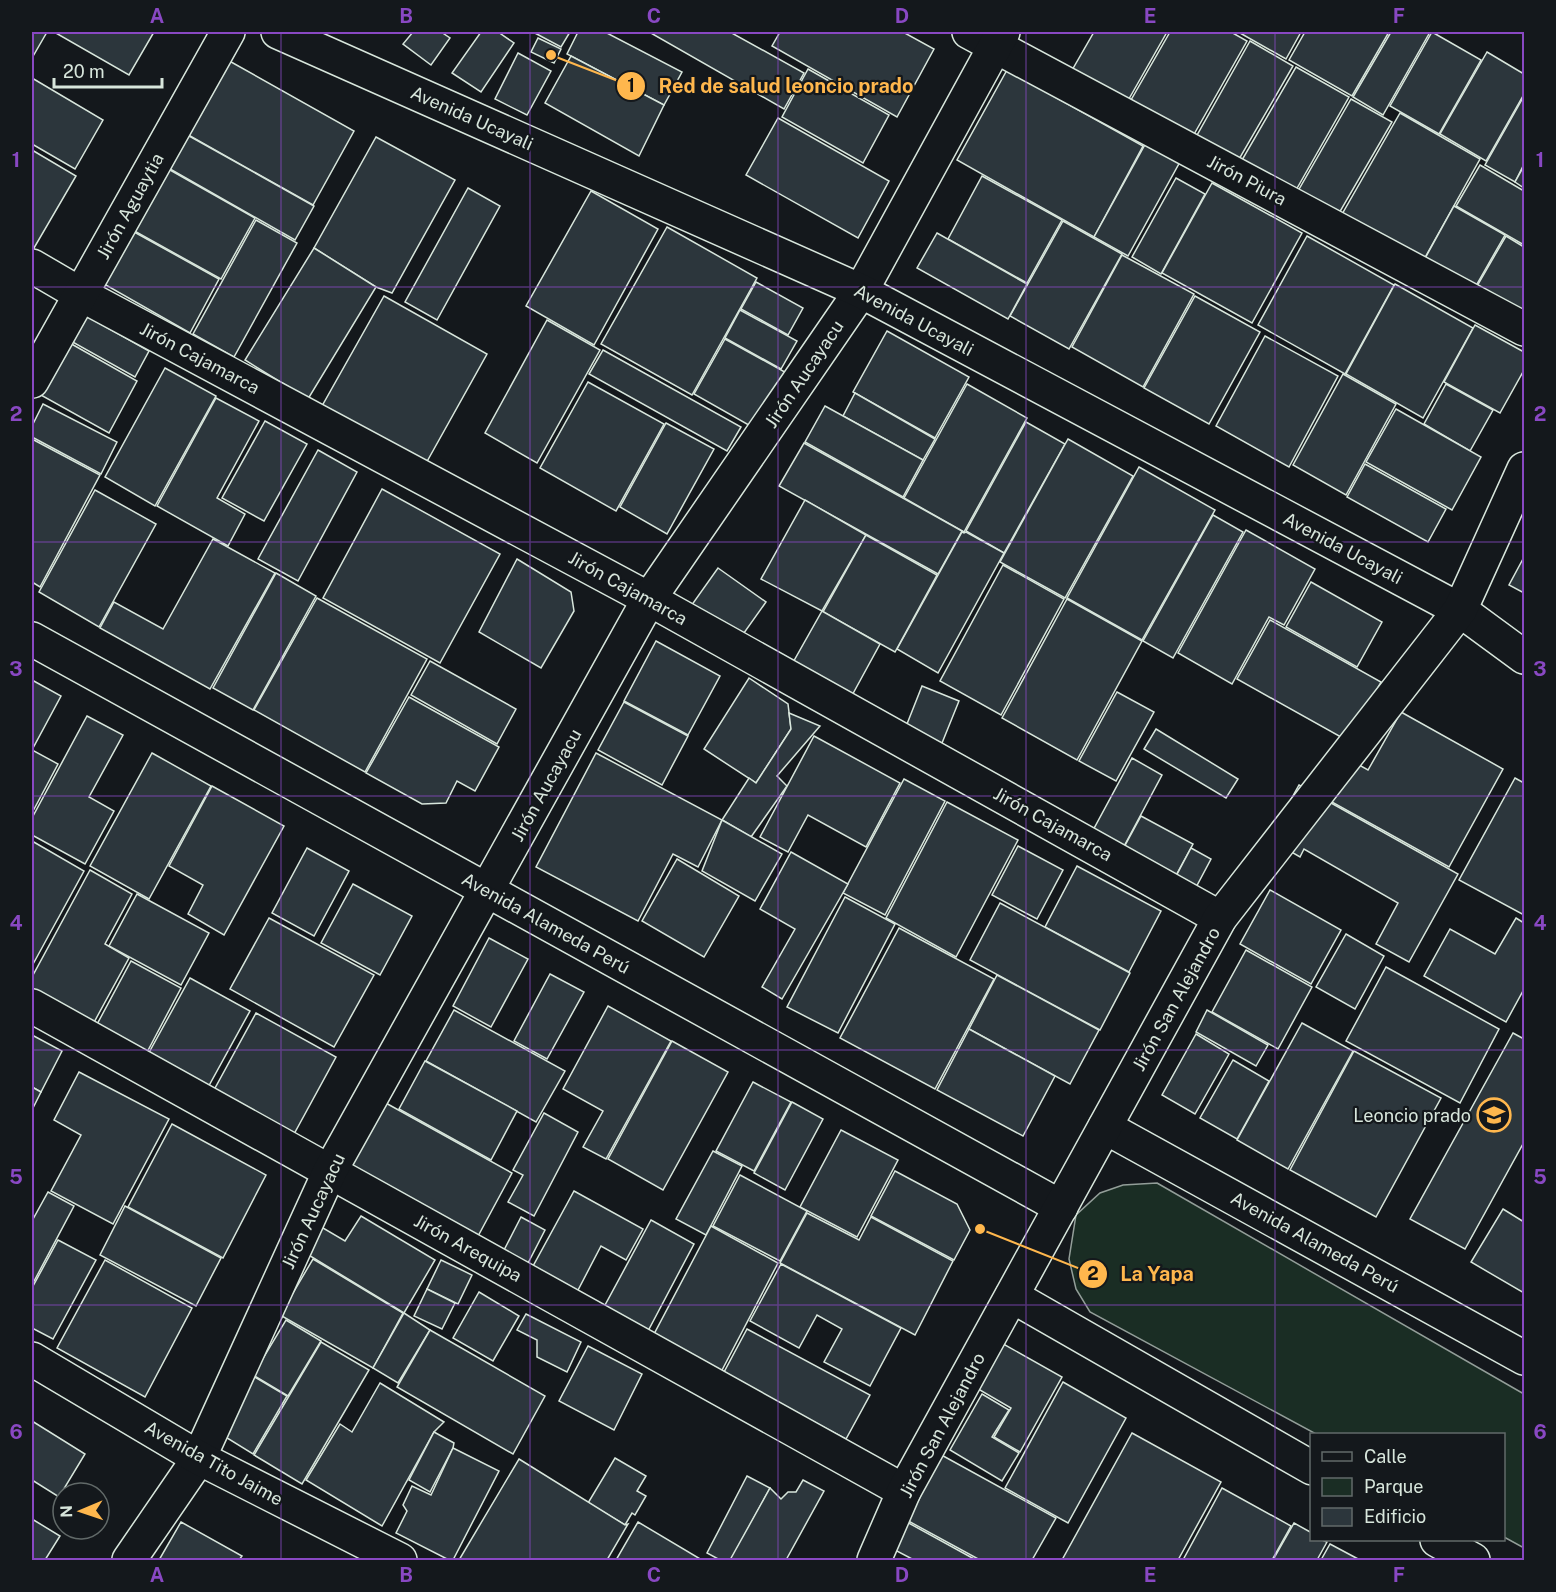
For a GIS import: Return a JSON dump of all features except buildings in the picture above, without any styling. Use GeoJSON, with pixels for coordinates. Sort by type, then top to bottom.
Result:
{"type":"FeatureCollection","features":[{"type":"Feature","properties":{"kind":"main road","name":"Jirón Aguaytia"},"geometry":{"type":"LineString","coordinates":[[32,381],[228,32]]}},
{"type":"Feature","properties":{"kind":"main road","name":"Avenida Ucayali"},"geometry":{"type":"LineString","coordinates":[[278,32],[861,291],[1460,610],[1524,657]]}},
{"type":"Feature","properties":{"kind":"main road","name":"Jirón Aucayacu"},"geometry":{"type":"LineString","coordinates":[[129,1560],[199,1458],[330,1171],[649,599],[861,291],[989,36]]}},
{"type":"Feature","properties":{"kind":"main road","name":"Jirón Piura"},"geometry":{"type":"LineString","coordinates":[[989,36],[1524,329]]}},
{"type":"Feature","properties":{"kind":"main road","name":"Jirón Cajamarca"},"geometry":{"type":"LineString","coordinates":[[32,266],[80,294],[649,599],[1220,918]]}},
{"type":"Feature","properties":{"kind":"main road","name":"Jirón San Alejandro"},"geometry":{"type":"LineString","coordinates":[[874,1560],[904,1491],[1220,918],[1460,610],[1524,469]]}},
{"type":"Feature","properties":{"kind":"main road","name":"Avenida Alameda Perú"},"geometry":{"type":"LineString","coordinates":[[32,639],[1061,1207]]}},
{"type":"Feature","properties":{"kind":"main road","name":"Jirón Arequipa"},"geometry":{"type":"LineString","coordinates":[[32,1006],[904,1491]]}},
{"type":"Feature","properties":{"kind":"main road","name":"Avenida Alameda Perú"},"geometry":{"type":"LineString","coordinates":[[1105,1127],[1524,1358]]}},
{"type":"Feature","properties":{"kind":"main road"},"geometry":{"type":"LineString","coordinates":[[1012,1296],[1310,1467]]}},
{"type":"Feature","properties":{"kind":"main road","name":"Avenida Tito Jaime"},"geometry":{"type":"LineString","coordinates":[[32,1359],[199,1458],[400,1560]]}},
{"type":"Feature","properties":{"kind":"main road"},"geometry":{"type":"LineString","coordinates":[[1440,1541],[1473,1560]]}},
{"type":"Feature","properties":{"kind":"green space"},"geometry":{"type":"Polygon","coordinates":[[[1157,1183],[1524,1394],[1524,1548],[1505,1538],[1505,1433],[1314,1433],[1090,1312],[1076,1289],[1069,1259],[1076,1215],[1100,1193],[1123,1185],[1157,1183]]]}},
{"type":"Feature","properties":{"kind":"place","name":"Red de salud leoncio prado"},"geometry":{"type":"Point","coordinates":[551,55]}},
{"type":"Feature","properties":{"kind":"place","name":"Leoncio prado"},"geometry":{"type":"Point","coordinates":[1494,1115]}},
{"type":"Feature","properties":{"kind":"place","name":"La Yapa"},"geometry":{"type":"Point","coordinates":[980,1229]}}]}
